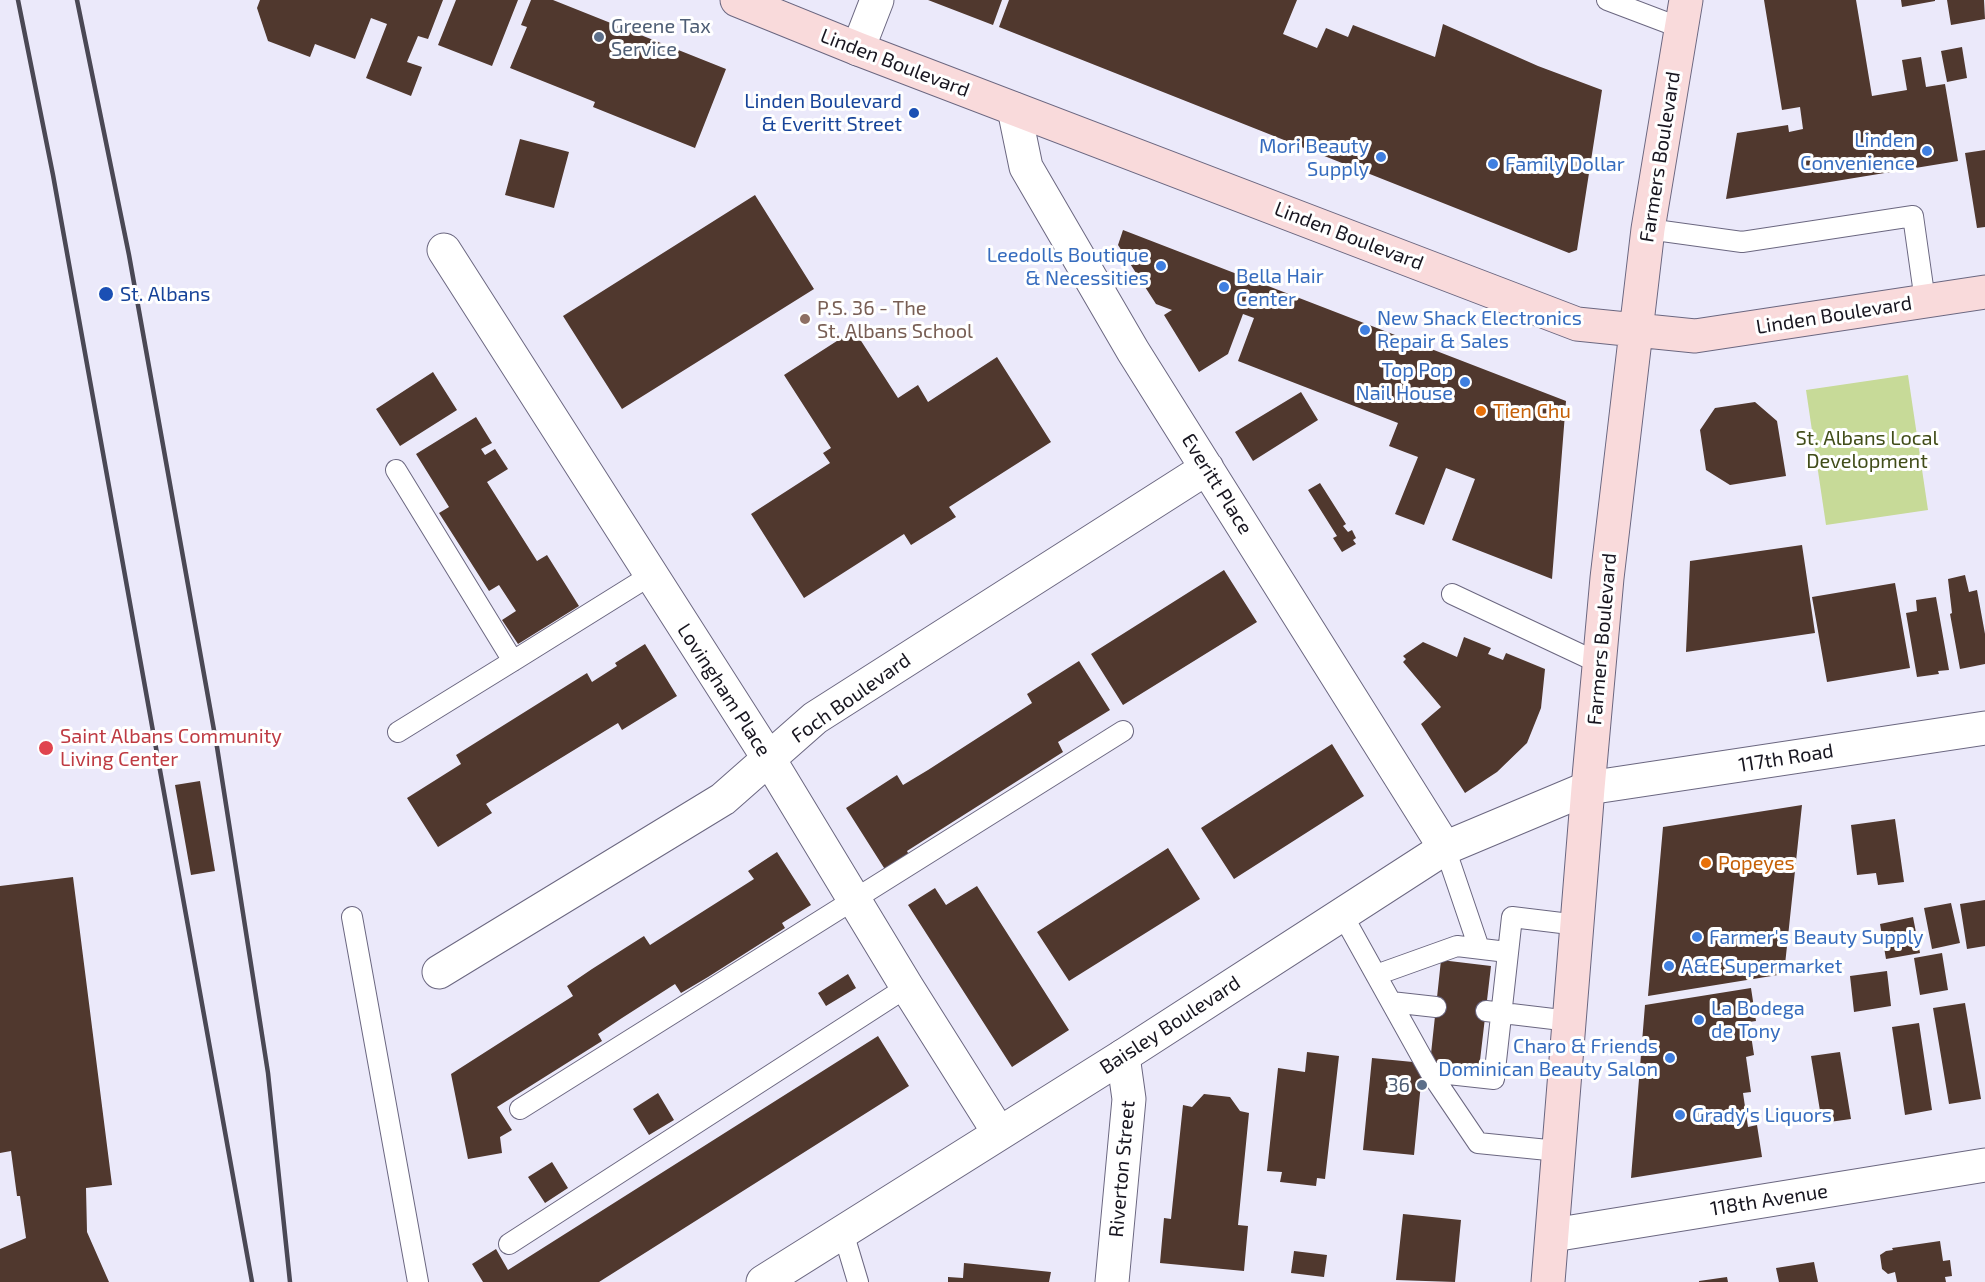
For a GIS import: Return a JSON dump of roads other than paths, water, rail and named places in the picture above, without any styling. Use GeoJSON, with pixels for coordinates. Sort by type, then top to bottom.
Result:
{"type":"FeatureCollection","features":[{"type":"Feature","properties":{"kind":"main road","name":"Linden Boulevard"},"geometry":{"type":"LineString","coordinates":[[737,0],[858,49],[1577,324],[1695,336],[1985,292]]}},
{"type":"Feature","properties":{"kind":"main road","name":"Farmers Boulevard"},"geometry":{"type":"LineString","coordinates":[[1548,1282],[1607,578],[1648,229],[1684,14]]}},
{"type":"Feature","properties":{"kind":"street"},"geometry":{"type":"LineString","coordinates":[[858,49],[877,0]]}},
{"type":"Feature","properties":{"kind":"street","name":"Everitt Place"},"geometry":{"type":"LineString","coordinates":[[1014,109],[1026,167],[1133,351],[1445,848]]}},
{"type":"Feature","properties":{"kind":"street","name":"Lovingham Place"},"geometry":{"type":"LineString","coordinates":[[444,250],[769,759],[907,987],[999,1133]]}},
{"type":"Feature","properties":{"kind":"street","name":"Foch Boulevard"},"geometry":{"type":"LineString","coordinates":[[439,972],[723,799],[815,718],[1207,468]]}},
{"type":"Feature","properties":{"kind":"street","name":"117th Road"},"geometry":{"type":"LineString","coordinates":[[1588,788],[1985,728]]}},
{"type":"Feature","properties":{"kind":"street","name":"Baisley Boulevard"},"geometry":{"type":"LineString","coordinates":[[763,1282],[1123,1056],[1445,848],[1588,788]]}},
{"type":"Feature","properties":{"kind":"street","name":"Riverton Street"},"geometry":{"type":"LineString","coordinates":[[1112,1282],[1129,1099],[1123,1056]]}},
{"type":"Feature","properties":{"kind":"street","name":"118th Avenue"},"geometry":{"type":"LineString","coordinates":[[1553,1234],[1985,1165]]}},
{"type":"Feature","properties":{"kind":"lane"},"geometry":{"type":"LineString","coordinates":[[1608,0],[1684,14]]}},
{"type":"Feature","properties":{"kind":"lane"},"geometry":{"type":"LineString","coordinates":[[1648,229],[1742,242],[1913,216],[1925,301]]}},
{"type":"Feature","properties":{"kind":"lane"},"geometry":{"type":"LineString","coordinates":[[396,470],[513,661]]}},
{"type":"Feature","properties":{"kind":"lane"},"geometry":{"type":"LineString","coordinates":[[398,732],[651,575]]}},
{"type":"Feature","properties":{"kind":"lane"},"geometry":{"type":"LineString","coordinates":[[1452,594],[1601,664]]}},
{"type":"Feature","properties":{"kind":"lane"},"geometry":{"type":"LineString","coordinates":[[520,1109],[1123,731]]}},
{"type":"Feature","properties":{"kind":"lane"},"geometry":{"type":"LineString","coordinates":[[1445,848],[1479,948]]}},
{"type":"Feature","properties":{"kind":"lane"},"geometry":{"type":"LineString","coordinates":[[1342,914],[1430,1072],[1478,1143],[1558,1151]]}},
{"type":"Feature","properties":{"kind":"lane"},"geometry":{"type":"LineString","coordinates":[[1430,1072],[1494,1079],[1493,1012],[1507,952],[1512,916],[1578,925]]}},
{"type":"Feature","properties":{"kind":"lane"},"geometry":{"type":"LineString","coordinates":[[352,917],[418,1282]]}},
{"type":"Feature","properties":{"kind":"lane"},"geometry":{"type":"LineString","coordinates":[[1376,975],[1457,946],[1507,952]]}},
{"type":"Feature","properties":{"kind":"lane"},"geometry":{"type":"LineString","coordinates":[[509,1244],[907,987]]}},
{"type":"Feature","properties":{"kind":"lane"},"geometry":{"type":"LineString","coordinates":[[1391,1002],[1436,1007]]}},
{"type":"Feature","properties":{"kind":"lane"},"geometry":{"type":"LineString","coordinates":[[1493,1012],[1570,1021]]}},
{"type":"Feature","properties":{"kind":"lane"},"geometry":{"type":"LineString","coordinates":[[843,1232],[858,1282]]}},
{"type":"Feature","properties":{"kind":"railway"},"geometry":{"type":"LineString","coordinates":[[18,0],[53,175],[252,1282]]}},
{"type":"Feature","properties":{"kind":"railway"},"geometry":{"type":"LineString","coordinates":[[77,0],[129,255],[217,747],[268,1073],[290,1282]]}},
{"type":"Feature","properties":{"kind":"place","name":"Greene Tax Service"},"geometry":{"type":"Point","coordinates":[599,37]}},
{"type":"Feature","properties":{"kind":"place","name":"Linden Boulevard & Everitt Street"},"geometry":{"type":"Point","coordinates":[914,113]}},
{"type":"Feature","properties":{"kind":"place","name":"Linden Convenience"},"geometry":{"type":"Point","coordinates":[1927,151]}},
{"type":"Feature","properties":{"kind":"place","name":"Mori Beauty Supply"},"geometry":{"type":"Point","coordinates":[1381,157]}},
{"type":"Feature","properties":{"kind":"place","name":"Family Dollar"},"geometry":{"type":"Point","coordinates":[1493,164]}},
{"type":"Feature","properties":{"kind":"place","name":"Leedolls Boutique & Necessities"},"geometry":{"type":"Point","coordinates":[1161,266]}},
{"type":"Feature","properties":{"kind":"place","name":"Bella Hair Center"},"geometry":{"type":"Point","coordinates":[1224,287]}},
{"type":"Feature","properties":{"kind":"place","name":"St. Albans"},"geometry":{"type":"Point","coordinates":[106,294]}},
{"type":"Feature","properties":{"kind":"place","name":"P.S. 36 - The St. Albans School"},"geometry":{"type":"Point","coordinates":[805,319]}},
{"type":"Feature","properties":{"kind":"place","name":"New Shack Electronics Repair & Sales"},"geometry":{"type":"Point","coordinates":[1365,330]}},
{"type":"Feature","properties":{"kind":"place","name":"Top Pop Nail House"},"geometry":{"type":"Point","coordinates":[1465,382]}},
{"type":"Feature","properties":{"kind":"place","name":"Tien Chu"},"geometry":{"type":"Point","coordinates":[1481,411]}},
{"type":"Feature","properties":{"kind":"place","name":"Saint Albans Community Living Center"},"geometry":{"type":"Point","coordinates":[46,748]}},
{"type":"Feature","properties":{"kind":"place","name":"Popeyes"},"geometry":{"type":"Point","coordinates":[1706,863]}},
{"type":"Feature","properties":{"kind":"place","name":"Farmer's Beauty Supply"},"geometry":{"type":"Point","coordinates":[1697,937]}},
{"type":"Feature","properties":{"kind":"place","name":"A&E Supermarket"},"geometry":{"type":"Point","coordinates":[1669,966]}},
{"type":"Feature","properties":{"kind":"place","name":"La Bodega de Tony"},"geometry":{"type":"Point","coordinates":[1699,1020]}},
{"type":"Feature","properties":{"kind":"place","name":"Charo & Friends Dominican Beauty Salon"},"geometry":{"type":"Point","coordinates":[1670,1058]}},
{"type":"Feature","properties":{"kind":"place","name":"36"},"geometry":{"type":"Point","coordinates":[1422,1085]}},
{"type":"Feature","properties":{"kind":"place","name":"Grady's Liquors"},"geometry":{"type":"Point","coordinates":[1680,1115]}},
{"type":"Feature","properties":{"kind":"park label","name":"St. Albans Local Development"},"geometry":{"type":"Point","coordinates":[1867,450]}}]}
